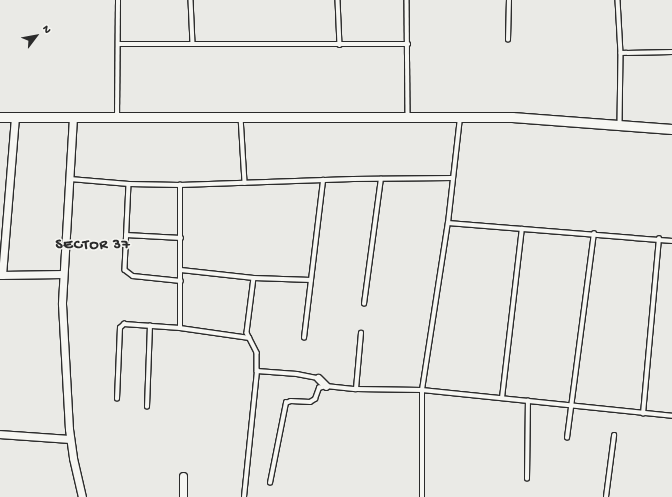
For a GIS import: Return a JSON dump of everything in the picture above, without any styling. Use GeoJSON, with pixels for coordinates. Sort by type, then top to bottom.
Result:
{"type":"FeatureCollection","features":[{"type":"Feature","properties":{"kind":"street"},"geometry":{"type":"LineString","coordinates":[[73,116],[63,274],[64,356],[70,439],[77,479],[82,497]]}},
{"type":"Feature","properties":{"kind":"street"},"geometry":{"type":"LineString","coordinates":[[0,117],[512,117],[672,130]]}},
{"type":"Feature","properties":{"kind":"street"},"geometry":{"type":"LineString","coordinates":[[14,117],[3,208],[1,275],[63,274]]}},
{"type":"Feature","properties":{"kind":"street"},"geometry":{"type":"LineString","coordinates":[[318,378],[326,386]]}},
{"type":"Feature","properties":{"kind":"street"},"geometry":{"type":"LineString","coordinates":[[0,434],[70,439]]}},
{"type":"Feature","properties":{"kind":"street"},"geometry":{"type":"LineString","coordinates":[[183,476],[183,497]]}},
{"type":"Feature","properties":{"kind":"lane"},"geometry":{"type":"LineString","coordinates":[[117,116],[118,0]]}},
{"type":"Feature","properties":{"kind":"lane"},"geometry":{"type":"LineString","coordinates":[[191,0],[193,44]]}},
{"type":"Feature","properties":{"kind":"lane"},"geometry":{"type":"LineString","coordinates":[[338,0],[340,45]]}},
{"type":"Feature","properties":{"kind":"lane"},"geometry":{"type":"LineString","coordinates":[[407,0],[408,116]]}},
{"type":"Feature","properties":{"kind":"lane"},"geometry":{"type":"LineString","coordinates":[[508,40],[509,0]]}},
{"type":"Feature","properties":{"kind":"lane"},"geometry":{"type":"LineString","coordinates":[[618,0],[621,53],[620,125]]}},
{"type":"Feature","properties":{"kind":"lane"},"geometry":{"type":"LineString","coordinates":[[118,44],[408,44]]}},
{"type":"Feature","properties":{"kind":"lane"},"geometry":{"type":"LineString","coordinates":[[621,53],[672,52]]}},
{"type":"Feature","properties":{"kind":"lane"},"geometry":{"type":"LineString","coordinates":[[241,116],[245,183]]}},
{"type":"Feature","properties":{"kind":"lane"},"geometry":{"type":"LineString","coordinates":[[422,497],[422,390],[448,223],[460,116]]}},
{"type":"Feature","properties":{"kind":"lane"},"geometry":{"type":"LineString","coordinates":[[70,179],[129,184],[180,185],[323,180],[452,178]]}},
{"type":"Feature","properties":{"kind":"lane"},"geometry":{"type":"LineString","coordinates":[[364,304],[381,179]]}},
{"type":"Feature","properties":{"kind":"lane"},"geometry":{"type":"LineString","coordinates":[[304,338],[323,180]]}},
{"type":"Feature","properties":{"kind":"lane"},"geometry":{"type":"LineString","coordinates":[[129,184],[124,268],[128,274],[133,276],[181,282]]}},
{"type":"Feature","properties":{"kind":"lane"},"geometry":{"type":"LineString","coordinates":[[180,185],[180,328]]}},
{"type":"Feature","properties":{"kind":"lane"},"geometry":{"type":"LineString","coordinates":[[448,223],[672,241]]}},
{"type":"Feature","properties":{"kind":"lane"},"geometry":{"type":"LineString","coordinates":[[502,398],[522,229]]}},
{"type":"Feature","properties":{"kind":"lane"},"geometry":{"type":"LineString","coordinates":[[567,438],[594,234]]}},
{"type":"Feature","properties":{"kind":"lane"},"geometry":{"type":"LineString","coordinates":[[126,235],[181,238]]}},
{"type":"Feature","properties":{"kind":"lane"},"geometry":{"type":"LineString","coordinates":[[643,414],[659,239]]}},
{"type":"Feature","properties":{"kind":"lane"},"geometry":{"type":"LineString","coordinates":[[181,270],[254,278],[311,280]]}},
{"type":"Feature","properties":{"kind":"lane"},"geometry":{"type":"LineString","coordinates":[[244,497],[258,353],[249,338],[247,326],[254,278]]}},
{"type":"Feature","properties":{"kind":"lane"},"geometry":{"type":"LineString","coordinates":[[117,399],[120,328],[126,324],[180,328],[249,338]]}},
{"type":"Feature","properties":{"kind":"lane"},"geometry":{"type":"LineString","coordinates":[[147,407],[150,326]]}},
{"type":"Feature","properties":{"kind":"lane"},"geometry":{"type":"LineString","coordinates":[[356,389],[361,333]]}},
{"type":"Feature","properties":{"kind":"lane"},"geometry":{"type":"LineString","coordinates":[[257,371],[296,374],[318,378]]}},
{"type":"Feature","properties":{"kind":"lane"},"geometry":{"type":"LineString","coordinates":[[270,483],[286,403],[291,400],[310,402],[315,399],[319,388],[326,386],[356,389],[422,390],[672,416]]}},
{"type":"Feature","properties":{"kind":"lane"},"geometry":{"type":"LineString","coordinates":[[527,479],[528,401]]}},
{"type":"Feature","properties":{"kind":"lane"},"geometry":{"type":"LineString","coordinates":[[606,497],[614,436]]}},
{"type":"Feature","properties":{"kind":"district","name":"SECTOR 37"},"geometry":{"type":"Point","coordinates":[93,246]}}]}
